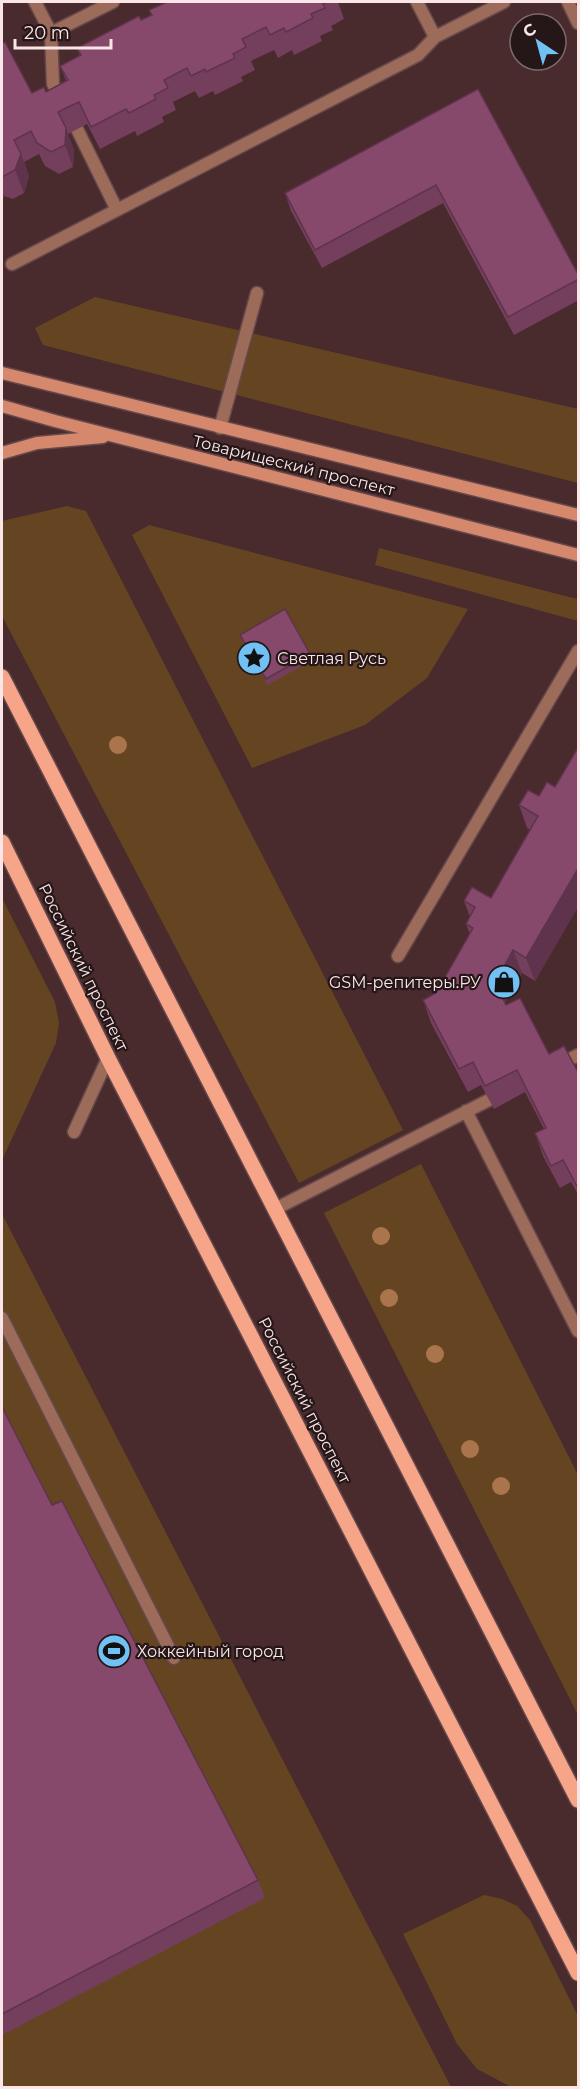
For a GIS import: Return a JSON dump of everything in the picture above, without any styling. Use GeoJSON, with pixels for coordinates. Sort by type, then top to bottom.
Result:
{"type":"FeatureCollection","features":[{"type":"Feature","properties":{"kind":"main road"},"geometry":{"type":"LineString","coordinates":[[2,677],[579,1800]]}},
{"type":"Feature","properties":{"kind":"main road","name":"Российский проспект"},"geometry":{"type":"LineString","coordinates":[[2,842],[108,1058],[579,1973]]}},
{"type":"Feature","properties":{"kind":"street"},"geometry":{"type":"LineString","coordinates":[[35,2],[51,33],[53,84],[66,108]]}},
{"type":"Feature","properties":{"kind":"street"},"geometry":{"type":"LineString","coordinates":[[51,33],[113,2]]}},
{"type":"Feature","properties":{"kind":"street"},"geometry":{"type":"LineString","coordinates":[[417,2],[435,37]]}},
{"type":"Feature","properties":{"kind":"street"},"geometry":{"type":"LineString","coordinates":[[12,264],[418,55],[435,37],[504,2]]}},
{"type":"Feature","properties":{"kind":"street"},"geometry":{"type":"LineString","coordinates":[[568,2],[577,18]]}},
{"type":"Feature","properties":{"kind":"street"},"geometry":{"type":"LineString","coordinates":[[76,129],[117,210]]}},
{"type":"Feature","properties":{"kind":"street"},"geometry":{"type":"LineString","coordinates":[[220,428],[257,293]]}},
{"type":"Feature","properties":{"kind":"street","name":"Товарищеский проспект"},"geometry":{"type":"LineString","coordinates":[[2,373],[579,515]]}},
{"type":"Feature","properties":{"kind":"street","name":"Товарищеский проспект"},"geometry":{"type":"LineString","coordinates":[[2,406],[579,555]]}},
{"type":"Feature","properties":{"kind":"street"},"geometry":{"type":"LineString","coordinates":[[2,453],[37,443],[114,436]]}},
{"type":"Feature","properties":{"kind":"street"},"geometry":{"type":"LineString","coordinates":[[398,956],[579,651]]}},
{"type":"Feature","properties":{"kind":"street"},"geometry":{"type":"LineString","coordinates":[[552,1067],[579,1054]]}},
{"type":"Feature","properties":{"kind":"street"},"geometry":{"type":"LineString","coordinates":[[74,1132],[108,1058]]}},
{"type":"Feature","properties":{"kind":"street"},"geometry":{"type":"LineString","coordinates":[[275,1209],[489,1100]]}},
{"type":"Feature","properties":{"kind":"street"},"geometry":{"type":"LineString","coordinates":[[466,1111],[579,1331]]}},
{"type":"Feature","properties":{"kind":"street"},"geometry":{"type":"LineString","coordinates":[[2,1318],[174,1658]]}},
{"type":"Feature","properties":{"kind":"shaded area"},"geometry":{"type":"Polygon","coordinates":[[[95,297],[578,409],[578,483],[43,345],[35,328],[95,297]]]}},
{"type":"Feature","properties":{"kind":"shaded area"},"geometry":{"type":"Polygon","coordinates":[[[67,506],[86,511],[403,1130],[299,1183],[2,616],[2,521],[67,506]]]}},
{"type":"Feature","properties":{"kind":"shaded area"},"geometry":{"type":"Polygon","coordinates":[[[149,525],[468,609],[427,678],[365,725],[252,768],[132,535],[149,525]]]}},
{"type":"Feature","properties":{"kind":"shaded area"},"geometry":{"type":"Polygon","coordinates":[[[379,548],[577,599],[578,621],[375,565],[379,548]]]}},
{"type":"Feature","properties":{"kind":"shaded area"},"geometry":{"type":"Polygon","coordinates":[[[2,898],[55,1002],[59,1023],[56,1043],[3,1158],[2,1154],[2,898]]]}},
{"type":"Feature","properties":{"kind":"shaded area"},"geometry":{"type":"Polygon","coordinates":[[[421,1164],[578,1475],[578,1715],[324,1213],[421,1164]]]}},
{"type":"Feature","properties":{"kind":"shaded area","name":"Хоккейный город"},"geometry":{"type":"Polygon","coordinates":[[[2,1214],[451,2087],[2,2087],[2,1214]]]}},
{"type":"Feature","properties":{"kind":"shaded area"},"geometry":{"type":"Polygon","coordinates":[[[484,1895],[502,1899],[517,1906],[530,1920],[578,2016],[578,2087],[511,2087],[477,2069],[457,2044],[403,1934],[484,1895]]]}},
{"type":"Feature","properties":{"kind":"building"},"geometry":{"type":"Polygon","coordinates":[[[167,2],[327,2],[323,4],[325,8],[311,14],[313,18],[286,32],[284,28],[270,35],[266,27],[242,39],[246,47],[233,54],[235,58],[206,72],[205,69],[191,76],[187,68],[164,80],[168,88],[154,95],[156,99],[129,113],[126,109],[91,127],[79,102],[58,112],[66,128],[65,145],[51,152],[37,143],[31,131],[14,140],[21,154],[15,170],[2,175],[2,44],[5,42],[32,93],[44,87],[46,92],[68,80],[60,66],[81,55],[77,48],[139,16],[141,20],[152,15],[149,10],[167,2]]]}},
{"type":"Feature","properties":{"kind":"building"},"geometry":{"type":"Polygon","coordinates":[[[478,89],[579,276],[579,279],[508,317],[436,185],[315,250],[285,193],[478,89]]]}},
{"type":"Feature","properties":{"kind":"building"},"geometry":{"type":"Polygon","coordinates":[[[285,609],[310,654],[266,679],[240,635],[285,609]]]}},
{"type":"Feature","properties":{"kind":"building"},"geometry":{"type":"Polygon","coordinates":[[[579,746],[579,867],[526,958],[513,950],[495,983],[506,1005],[520,998],[549,1054],[564,1046],[579,1074],[579,1190],[563,1160],[551,1166],[535,1133],[546,1128],[517,1070],[485,1086],[473,1062],[459,1069],[423,1000],[436,993],[473,928],[466,924],[475,907],[464,901],[472,887],[491,898],[538,816],[519,805],[528,790],[539,796],[547,782],[555,787],[579,746]]]}},
{"type":"Feature","properties":{"kind":"building"},"geometry":{"type":"Polygon","coordinates":[[[2,1407],[52,1505],[62,1501],[258,1880],[2,2014],[2,1407]]]}},
{"type":"Feature","properties":{"kind":"place","name":"Светлая Русь"},"geometry":{"type":"Point","coordinates":[254,658]}},
{"type":"Feature","properties":{"kind":"place","name":"GSM-репитеры.РУ"},"geometry":{"type":"Point","coordinates":[504,982]}},
{"type":"Feature","properties":{"kind":"place","name":"Хоккейный город"},"geometry":{"type":"Point","coordinates":[114,1651]}}]}
